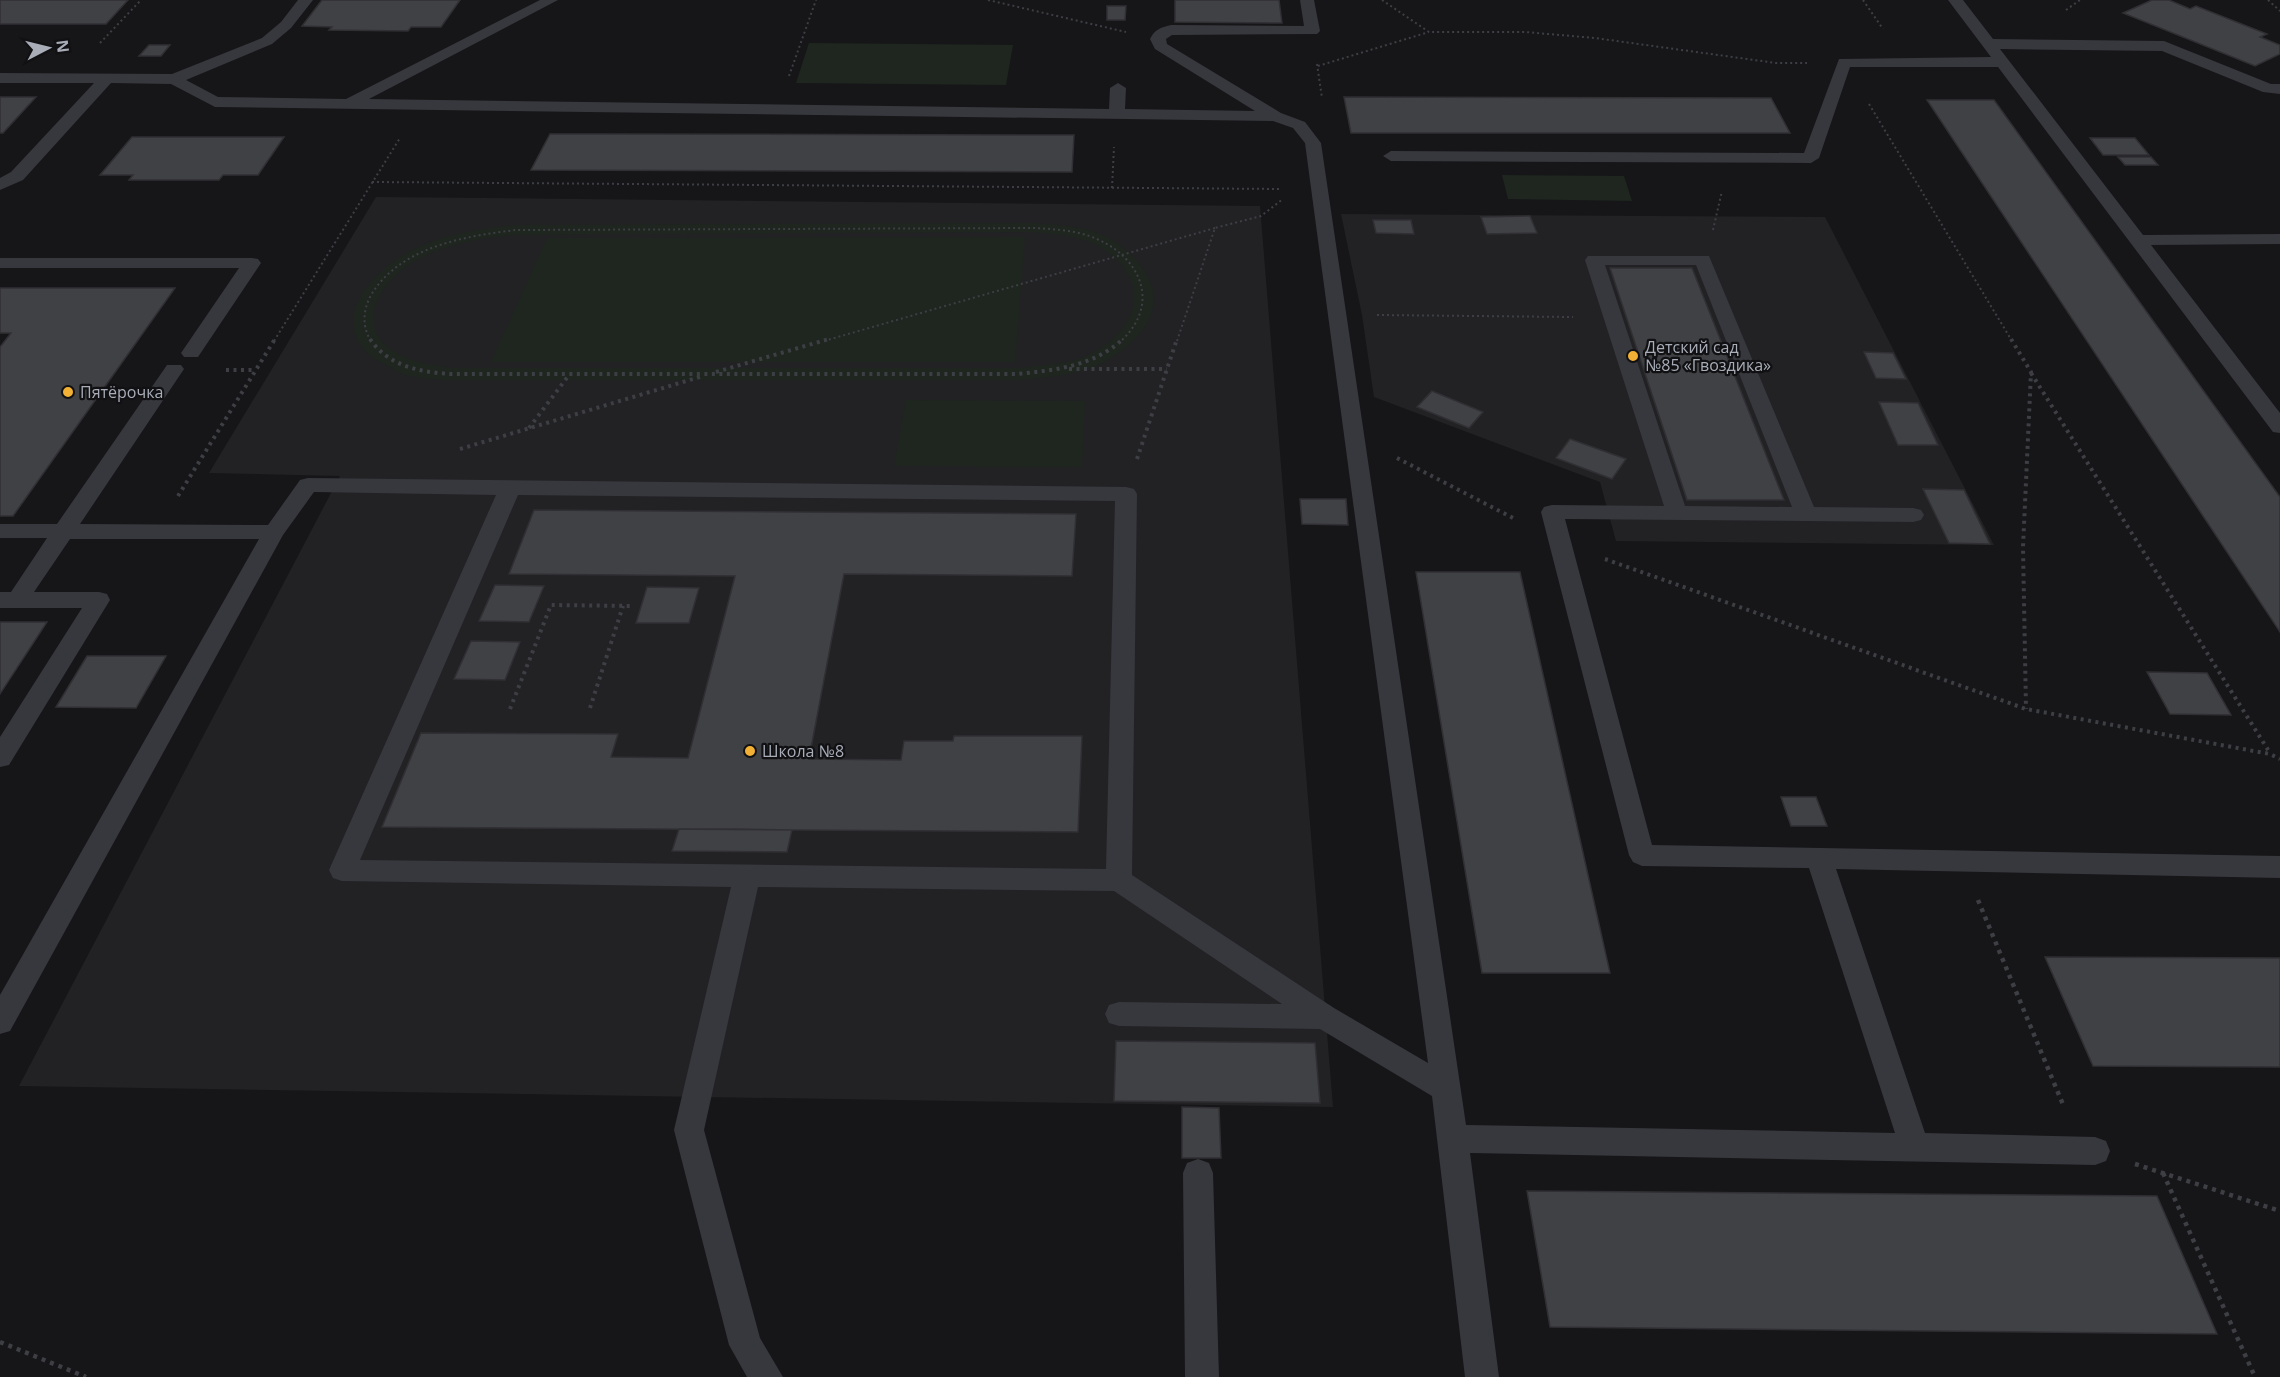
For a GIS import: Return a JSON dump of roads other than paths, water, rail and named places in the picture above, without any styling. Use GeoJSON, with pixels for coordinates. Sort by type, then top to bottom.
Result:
{"type":"FeatureCollection","features":[{"type":"Feature","properties":{"kind":"lane"},"geometry":{"type":"LineString","coordinates":[[0,78],[174,79],[267,41],[286,25],[306,0]]}},
{"type":"Feature","properties":{"kind":"lane"},"geometry":{"type":"LineString","coordinates":[[348,103],[551,0]]}},
{"type":"Feature","properties":{"kind":"lane"},"geometry":{"type":"LineString","coordinates":[[1308,0],[1312,31],[1172,30],[1161,33],[1158,39],[1160,45],[1275,116],[1299,125],[1313,142],[1453,1138],[1482,1377]]}},
{"type":"Feature","properties":{"kind":"lane"},"geometry":{"type":"LineString","coordinates":[[1955,0],[2280,427]]}},
{"type":"Feature","properties":{"kind":"lane"},"geometry":{"type":"LineString","coordinates":[[1989,44],[2164,46],[2269,89],[2280,89]]}},
{"type":"Feature","properties":{"kind":"lane"},"geometry":{"type":"LineString","coordinates":[[1391,156],[1811,158],[1844,62],[2003,62]]}},
{"type":"Feature","properties":{"kind":"lane"},"geometry":{"type":"LineString","coordinates":[[0,186],[17,176],[107,78]]}},
{"type":"Feature","properties":{"kind":"lane"},"geometry":{"type":"LineString","coordinates":[[174,79],[215,102],[1275,116]]}},
{"type":"Feature","properties":{"kind":"lane"},"geometry":{"type":"LineString","coordinates":[[1117,115],[1118,88]]}},
{"type":"Feature","properties":{"kind":"lane"},"geometry":{"type":"LineString","coordinates":[[2138,240],[2280,239]]}},
{"type":"Feature","properties":{"kind":"lane"},"geometry":{"type":"LineString","coordinates":[[1677,513],[1594,260],[1703,260],[1806,514]]}},
{"type":"Feature","properties":{"kind":"lane"},"geometry":{"type":"LineString","coordinates":[[0,263],[252,263],[192,353]]}},
{"type":"Feature","properties":{"kind":"lane"},"geometry":{"type":"LineString","coordinates":[[8,600],[64,531],[174,369]]}},
{"type":"Feature","properties":{"kind":"lane"},"geometry":{"type":"LineString","coordinates":[[0,1022],[273,532],[308,485],[1126,494],[1119,880]]}},
{"type":"Feature","properties":{"kind":"lane"},"geometry":{"type":"LineString","coordinates":[[510,488],[342,870],[1119,880],[1324,1017],[1446,1089]]}},
{"type":"Feature","properties":{"kind":"lane"},"geometry":{"type":"LineString","coordinates":[[1913,515],[1552,512],[1642,855],[2280,867]]}},
{"type":"Feature","properties":{"kind":"lane"},"geometry":{"type":"LineString","coordinates":[[0,531],[273,532]]}},
{"type":"Feature","properties":{"kind":"lane"},"geometry":{"type":"LineString","coordinates":[[0,758],[99,600],[8,600]]}},
{"type":"Feature","properties":{"kind":"lane"},"geometry":{"type":"LineString","coordinates":[[1820,858],[1915,1147]]}},
{"type":"Feature","properties":{"kind":"lane"},"geometry":{"type":"LineString","coordinates":[[747,876],[689,1130],[745,1344],[766,1377]]}},
{"type":"Feature","properties":{"kind":"lane"},"geometry":{"type":"LineString","coordinates":[[1119,1014],[1324,1017]]}},
{"type":"Feature","properties":{"kind":"lane"},"geometry":{"type":"LineString","coordinates":[[1453,1138],[2089,1151]]}},
{"type":"Feature","properties":{"kind":"lane"},"geometry":{"type":"LineString","coordinates":[[1198,1173],[1202,1377]]}},
{"type":"Feature","properties":{"kind":"place","name":"Детский сад №85 «Гвоздика»"},"geometry":{"type":"Point","coordinates":[1633,356]}},
{"type":"Feature","properties":{"kind":"place","name":"Пятёрочка"},"geometry":{"type":"Point","coordinates":[68,392]}},
{"type":"Feature","properties":{"kind":"place","name":"Школа №8"},"geometry":{"type":"Point","coordinates":[750,751]}}]}
